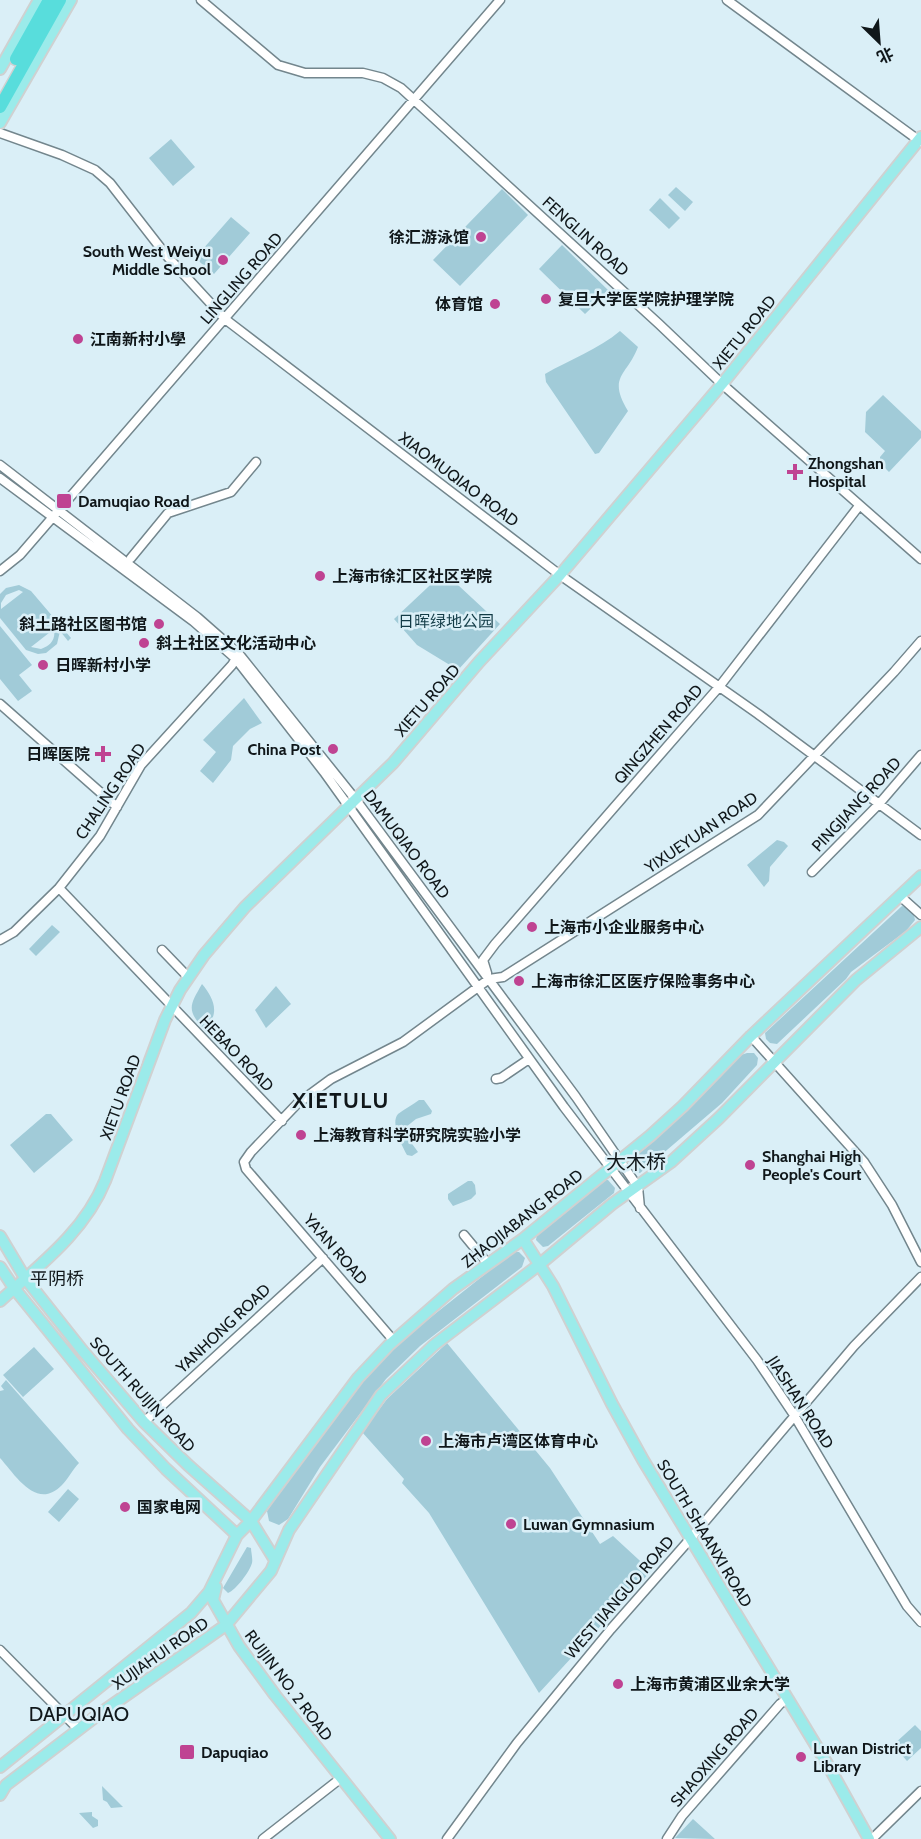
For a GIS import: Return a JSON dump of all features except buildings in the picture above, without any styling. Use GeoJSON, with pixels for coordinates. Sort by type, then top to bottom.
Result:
{"type":"FeatureCollection","features":[{"type":"Feature","properties":{"kind":"highway"},"geometry":{"type":"LineString","coordinates":[[0,90],[49,0]]}},
{"type":"Feature","properties":{"kind":"highway"},"geometry":{"type":"LineString","coordinates":[[0,107],[60,0]]}},
{"type":"Feature","properties":{"kind":"main road"},"geometry":{"type":"LineString","coordinates":[[0,69],[39,0]]}},
{"type":"Feature","properties":{"kind":"main road"},"geometry":{"type":"LineString","coordinates":[[0,123],[71,0]]}},
{"type":"Feature","properties":{"kind":"main road","name":"XIETU ROAD"},"geometry":{"type":"LineString","coordinates":[[0,1301],[74,1232],[95,1203],[171,1006],[204,955],[245,907],[393,763],[479,662],[560,575],[722,384],[920,140]]}},
{"type":"Feature","properties":{"kind":"main road","name":"ZHAOJIABANG ROAD"},"geometry":{"type":"LineString","coordinates":[[208,1592],[237,1535],[251,1521],[358,1378],[394,1341],[453,1289],[523,1239],[622,1160],[683,1106],[750,1036],[921,876]]}},
{"type":"Feature","properties":{"kind":"main road"},"geometry":{"type":"LineString","coordinates":[[224,1627],[272,1571],[289,1530],[381,1395],[434,1345],[540,1264],[612,1204],[671,1162],[719,1118],[856,980],[921,927]]}},
{"type":"Feature","properties":{"kind":"main road","name":"SOUTH RUIJIN ROAD"},"geometry":{"type":"LineString","coordinates":[[0,1236],[25,1278],[82,1350],[144,1422],[251,1521],[275,1560]]}},
{"type":"Feature","properties":{"kind":"main road","name":"SOUTH SHAANXI ROAD"},"geometry":{"type":"LineString","coordinates":[[523,1239],[540,1264],[627,1432],[830,1767],[871,1839]]}},
{"type":"Feature","properties":{"kind":"main road","name":"SOUTH RUIJIN ROAD"},"geometry":{"type":"LineString","coordinates":[[0,1267],[14,1288],[128,1429],[166,1469],[237,1535]]}},
{"type":"Feature","properties":{"kind":"main road"},"geometry":{"type":"LineString","coordinates":[[237,1535],[214,1592],[213,1600],[230,1645],[339,1780],[390,1839]]}},
{"type":"Feature","properties":{"kind":"main road","name":"XUJIAHUI ROAD"},"geometry":{"type":"LineString","coordinates":[[0,1767],[191,1613],[208,1592]]}},
{"type":"Feature","properties":{"kind":"main road","name":"XUJIAHUI ROAD"},"geometry":{"type":"LineString","coordinates":[[0,1795],[6,1785],[79,1730],[224,1627]]}},
{"type":"Feature","properties":{"kind":"street","name":"FENGLIN ROAD"},"geometry":{"type":"LineString","coordinates":[[201,0],[278,64],[305,73],[363,73],[383,78],[400,88],[651,316],[722,384],[921,560]]}},
{"type":"Feature","properties":{"kind":"street","name":"LINGLING ROAD"},"geometry":{"type":"LineString","coordinates":[[0,572],[21,555],[500,0]]}},
{"type":"Feature","properties":{"kind":"street"},"geometry":{"type":"LineString","coordinates":[[727,0],[920,140]]}},
{"type":"Feature","properties":{"kind":"street","name":"XIAOMUQIAO ROAD"},"geometry":{"type":"LineString","coordinates":[[0,133],[95,170],[110,183],[166,255],[225,319],[560,575],[815,756],[921,835]]}},
{"type":"Feature","properties":{"kind":"street"},"geometry":{"type":"LineString","coordinates":[[132,558],[168,513],[231,492],[256,462]]}},
{"type":"Feature","properties":{"kind":"street","name":"DAMUQIAO ROAD"},"geometry":{"type":"LineString","coordinates":[[0,465],[197,617],[237,656],[324,772],[352,804],[489,979],[622,1160],[638,1187]]}},
{"type":"Feature","properties":{"kind":"street","name":"DAMUQIAO ROAD"},"geometry":{"type":"LineString","coordinates":[[0,478],[237,656]]}},
{"type":"Feature","properties":{"kind":"street","name":"QINGZHEN ROAD"},"geometry":{"type":"LineString","coordinates":[[489,979],[483,960],[495,944],[719,687],[859,506]]}},
{"type":"Feature","properties":{"kind":"street","name":"YIXUEYUAN ROAD"},"geometry":{"type":"LineString","coordinates":[[253,1179],[244,1162],[251,1152],[297,1104],[331,1079],[403,1042],[489,979],[503,977],[758,815],[921,641]]}},
{"type":"Feature","properties":{"kind":"street","name":"CHALING ROAD"},"geometry":{"type":"LineString","coordinates":[[0,940],[14,932],[59,888],[100,836],[141,765],[237,656]]}},
{"type":"Feature","properties":{"kind":"street"},"geometry":{"type":"LineString","coordinates":[[0,704],[117,807]]}},
{"type":"Feature","properties":{"kind":"street","name":"PINGJIANG ROAD"},"geometry":{"type":"LineString","coordinates":[[812,872],[879,804],[921,755]]}},
{"type":"Feature","properties":{"kind":"street","name":"DAMUQIAO ROAD"},"geometry":{"type":"LineString","coordinates":[[352,804],[477,988],[628,1194]]}},
{"type":"Feature","properties":{"kind":"street","name":"HEBAO ROAD"},"geometry":{"type":"LineString","coordinates":[[59,888],[106,932],[171,1006],[282,1120]]}},
{"type":"Feature","properties":{"kind":"street"},"geometry":{"type":"LineString","coordinates":[[900,896],[921,915]]}},
{"type":"Feature","properties":{"kind":"street"},"geometry":{"type":"LineString","coordinates":[[162,950],[188,977]]}},
{"type":"Feature","properties":{"kind":"street"},"geometry":{"type":"LineString","coordinates":[[750,1036],[870,1171],[892,1205],[921,1262]]}},
{"type":"Feature","properties":{"kind":"street"},"geometry":{"type":"LineString","coordinates":[[496,1079],[529,1059]]}},
{"type":"Feature","properties":{"kind":"street","name":"YA'AN ROAD"},"geometry":{"type":"LineString","coordinates":[[253,1179],[394,1341]]}},
{"type":"Feature","properties":{"kind":"street"},"geometry":{"type":"LineString","coordinates":[[638,1187],[640,1209]]}},
{"type":"Feature","properties":{"kind":"street","name":"JIASHAN ROAD"},"geometry":{"type":"LineString","coordinates":[[628,1194],[757,1360],[794,1415],[907,1606],[921,1622]]}},
{"type":"Feature","properties":{"kind":"street"},"geometry":{"type":"LineString","coordinates":[[464,1235],[488,1264]]}},
{"type":"Feature","properties":{"kind":"street","name":"YANHONG ROAD"},"geometry":{"type":"LineString","coordinates":[[144,1422],[323,1258]]}},
{"type":"Feature","properties":{"kind":"street","name":"WEST JIANGUO ROAD"},"geometry":{"type":"LineString","coordinates":[[447,1839],[517,1743],[652,1579],[691,1538],[854,1346],[921,1277]]}},
{"type":"Feature","properties":{"kind":"street"},"geometry":{"type":"LineString","coordinates":[[0,1650],[79,1730]]}},
{"type":"Feature","properties":{"kind":"street","name":"SHAOXING ROAD"},"geometry":{"type":"LineString","coordinates":[[667,1839],[682,1816],[780,1704],[787,1699]]}},
{"type":"Feature","properties":{"kind":"street"},"geometry":{"type":"LineString","coordinates":[[263,1839],[339,1780]]}},
{"type":"Feature","properties":{"kind":"street"},"geometry":{"type":"LineString","coordinates":[[871,1839],[921,1791]]}},
{"type":"Feature","properties":{"kind":"green space"},"geometry":{"type":"Polygon","coordinates":[[[171,139],[195,167],[173,186],[149,158],[171,139]]]}},
{"type":"Feature","properties":{"kind":"green space"},"geometry":{"type":"Polygon","coordinates":[[[676,187],[693,202],[685,211],[668,195],[676,187]]]}},
{"type":"Feature","properties":{"kind":"green space","name":"徐汇游泳馆"},"geometry":{"type":"Polygon","coordinates":[[[502,189],[528,215],[460,286],[433,260],[502,189]]]}},
{"type":"Feature","properties":{"kind":"green space"},"geometry":{"type":"Polygon","coordinates":[[[660,198],[680,218],[669,229],[649,210],[660,198]]]}},
{"type":"Feature","properties":{"kind":"green space"},"geometry":{"type":"Polygon","coordinates":[[[231,217],[250,233],[214,274],[195,258],[231,217]]]}},
{"type":"Feature","properties":{"kind":"green space"},"geometry":{"type":"Polygon","coordinates":[[[562,245],[609,291],[585,314],[539,269],[562,245]]]}},
{"type":"Feature","properties":{"kind":"green space"},"geometry":{"type":"Polygon","coordinates":[[[620,331],[638,347],[619,383],[619,390],[628,411],[599,453],[595,454],[546,382],[545,374],[593,349],[620,331]]]}},
{"type":"Feature","properties":{"kind":"green space"},"geometry":{"type":"Polygon","coordinates":[[[883,395],[921,431],[921,438],[889,472],[880,463],[880,457],[885,451],[865,432],[866,412],[883,395]]]}},
{"type":"Feature","properties":{"kind":"green space","name":"日晖绿地公园"},"geometry":{"type":"Polygon","coordinates":[[[444,572],[500,624],[458,670],[417,645],[394,619],[444,572]]]}},
{"type":"Feature","properties":{"kind":"green space"},"geometry":{"type":"Polygon","coordinates":[[[19,585],[31,591],[71,638],[68,641],[60,631],[57,644],[46,653],[38,654],[26,650],[0,618],[0,594],[6,588],[19,585]],[[19,590],[6,595],[1,603],[1,609],[23,592],[19,590]],[[54,629],[31,647],[41,649],[50,644],[54,636],[54,629]]]}},
{"type":"Feature","properties":{"kind":"green space"},"geometry":{"type":"Polygon","coordinates":[[[0,626],[32,665],[19,675],[32,691],[18,701],[0,679],[0,626]]]}},
{"type":"Feature","properties":{"kind":"green space"},"geometry":{"type":"Polygon","coordinates":[[[244,698],[262,723],[250,729],[233,746],[231,760],[213,783],[200,771],[216,752],[203,740],[244,698]]]}},
{"type":"Feature","properties":{"kind":"green space"},"geometry":{"type":"Polygon","coordinates":[[[777,840],[788,846],[770,867],[769,881],[764,887],[747,865],[777,840]]]}},
{"type":"Feature","properties":{"kind":"green space"},"geometry":{"type":"Polygon","coordinates":[[[902,906],[911,911],[915,920],[906,931],[851,972],[777,1044],[770,1043],[765,1033],[902,906]]]}},
{"type":"Feature","properties":{"kind":"green space"},"geometry":{"type":"Polygon","coordinates":[[[52,925],[60,932],[36,956],[29,949],[52,925]]]}},
{"type":"Feature","properties":{"kind":"green space"},"geometry":{"type":"Polygon","coordinates":[[[202,984],[214,1006],[213,1018],[204,1029],[192,1012],[193,1002],[202,984]]]}},
{"type":"Feature","properties":{"kind":"green space"},"geometry":{"type":"Polygon","coordinates":[[[276,986],[291,1004],[266,1028],[255,1010],[276,986]]]}},
{"type":"Feature","properties":{"kind":"green space"},"geometry":{"type":"Polygon","coordinates":[[[754,1053],[758,1058],[757,1065],[722,1103],[640,1173],[635,1172],[629,1160],[680,1116],[741,1055],[754,1053]]]}},
{"type":"Feature","properties":{"kind":"green space"},"geometry":{"type":"Polygon","coordinates":[[[419,1100],[424,1100],[432,1111],[431,1114],[416,1119],[406,1127],[411,1137],[410,1141],[418,1152],[412,1156],[407,1155],[395,1123],[398,1114],[419,1100]]]}},
{"type":"Feature","properties":{"kind":"green space"},"geometry":{"type":"Polygon","coordinates":[[[46,1114],[51,1114],[73,1140],[34,1173],[10,1145],[46,1114]]]}},
{"type":"Feature","properties":{"kind":"green space"},"geometry":{"type":"Polygon","coordinates":[[[604,1180],[608,1180],[615,1188],[614,1193],[548,1246],[543,1247],[536,1240],[537,1234],[604,1180]]]}},
{"type":"Feature","properties":{"kind":"green space"},"geometry":{"type":"Polygon","coordinates":[[[468,1181],[472,1181],[475,1185],[476,1194],[471,1199],[453,1206],[448,1199],[448,1194],[468,1181]]]}},
{"type":"Feature","properties":{"kind":"green space"},"geometry":{"type":"Polygon","coordinates":[[[513,1252],[519,1252],[525,1258],[522,1267],[420,1346],[386,1379],[320,1467],[288,1519],[279,1525],[269,1521],[267,1511],[304,1456],[365,1374],[416,1329],[513,1252]]]}},
{"type":"Feature","properties":{"kind":"green space","name":"Luwan Gymnasium"},"geometry":{"type":"Polygon","coordinates":[[[447,1343],[550,1468],[600,1544],[613,1536],[651,1571],[539,1693],[429,1513],[402,1483],[404,1479],[362,1432],[387,1399],[447,1343]]]}},
{"type":"Feature","properties":{"kind":"green space"},"geometry":{"type":"Polygon","coordinates":[[[34,1347],[54,1369],[23,1397],[3,1375],[34,1347]]]}},
{"type":"Feature","properties":{"kind":"green space"},"geometry":{"type":"Polygon","coordinates":[[[6,1380],[79,1463],[62,1485],[53,1492],[36,1493],[28,1488],[0,1458],[0,1391],[4,1390],[1,1386],[6,1380]]]}},
{"type":"Feature","properties":{"kind":"green space"},"geometry":{"type":"Polygon","coordinates":[[[68,1489],[79,1499],[59,1522],[48,1512],[68,1489]]]}},
{"type":"Feature","properties":{"kind":"green space"},"geometry":{"type":"Polygon","coordinates":[[[247,1547],[251,1548],[251,1566],[239,1584],[228,1593],[223,1588],[247,1547]]]}},
{"type":"Feature","properties":{"kind":"green space"},"geometry":{"type":"Polygon","coordinates":[[[915,1725],[921,1731],[921,1748],[907,1761],[893,1745],[915,1725]]]}},
{"type":"Feature","properties":{"kind":"green space"},"geometry":{"type":"Polygon","coordinates":[[[102,1786],[123,1807],[111,1808],[103,1800],[102,1786]]]}},
{"type":"Feature","properties":{"kind":"green space"},"geometry":{"type":"Polygon","coordinates":[[[92,1812],[92,1816],[98,1820],[98,1826],[93,1828],[79,1813],[92,1812]]]}},
{"type":"Feature","properties":{"kind":"green space"},"geometry":{"type":"Polygon","coordinates":[[[693,1819],[715,1839],[675,1838],[693,1819]]]}},
{"type":"Feature","properties":{"kind":"place","name":"徐汇游泳馆"},"geometry":{"type":"Point","coordinates":[481,237]}},
{"type":"Feature","properties":{"kind":"place","name":"South West Weiyu Middle School"},"geometry":{"type":"Point","coordinates":[223,260]}},
{"type":"Feature","properties":{"kind":"place","name":"复旦大学医学院护理学院"},"geometry":{"type":"Point","coordinates":[546,299]}},
{"type":"Feature","properties":{"kind":"place","name":"体育馆"},"geometry":{"type":"Point","coordinates":[495,304]}},
{"type":"Feature","properties":{"kind":"place","name":"江南新村小學"},"geometry":{"type":"Point","coordinates":[78,339]}},
{"type":"Feature","properties":{"kind":"place","name":"Zhongshan Hospital"},"geometry":{"type":"Point","coordinates":[795,472]}},
{"type":"Feature","properties":{"kind":"place","name":"Damuqiao Road"},"geometry":{"type":"Point","coordinates":[64,501]}},
{"type":"Feature","properties":{"kind":"place","name":"上海市徐汇区社区学院"},"geometry":{"type":"Point","coordinates":[320,576]}},
{"type":"Feature","properties":{"kind":"place","name":"斜土路社区图书馆"},"geometry":{"type":"Point","coordinates":[159,624]}},
{"type":"Feature","properties":{"kind":"place","name":"斜土社区文化活动中心"},"geometry":{"type":"Point","coordinates":[144,643]}},
{"type":"Feature","properties":{"kind":"place","name":"日晖新村小学"},"geometry":{"type":"Point","coordinates":[43,665]}},
{"type":"Feature","properties":{"kind":"place","name":"China Post"},"geometry":{"type":"Point","coordinates":[333,749]}},
{"type":"Feature","properties":{"kind":"place","name":"日晖医院"},"geometry":{"type":"Point","coordinates":[103,754]}},
{"type":"Feature","properties":{"kind":"place","name":"上海市小企业服务中心"},"geometry":{"type":"Point","coordinates":[532,927]}},
{"type":"Feature","properties":{"kind":"place","name":"上海市徐汇区医疗保险事务中心"},"geometry":{"type":"Point","coordinates":[519,981]}},
{"type":"Feature","properties":{"kind":"place","name":"上海教育科学研究院实验小学"},"geometry":{"type":"Point","coordinates":[301,1135]}},
{"type":"Feature","properties":{"kind":"place","name":"Shanghai High People's Court"},"geometry":{"type":"Point","coordinates":[750,1165]}},
{"type":"Feature","properties":{"kind":"place","name":"上海市卢湾区体育中心"},"geometry":{"type":"Point","coordinates":[426,1441]}},
{"type":"Feature","properties":{"kind":"place","name":"国家电网"},"geometry":{"type":"Point","coordinates":[125,1507]}},
{"type":"Feature","properties":{"kind":"place","name":"Luwan Gymnasium"},"geometry":{"type":"Point","coordinates":[511,1524]}},
{"type":"Feature","properties":{"kind":"place","name":"上海市黄浦区业余大学"},"geometry":{"type":"Point","coordinates":[618,1684]}},
{"type":"Feature","properties":{"kind":"place","name":"Dapuqiao"},"geometry":{"type":"Point","coordinates":[187,1752]}},
{"type":"Feature","properties":{"kind":"place","name":"Luwan District Library"},"geometry":{"type":"Point","coordinates":[801,1757]}},
{"type":"Feature","properties":{"kind":"district","name":"XIETULU"},"geometry":{"type":"Point","coordinates":[341,1100]}},
{"type":"Feature","properties":{"kind":"district","name":"大木桥"},"geometry":{"type":"Point","coordinates":[636,1162]}},
{"type":"Feature","properties":{"kind":"district","name":"平阴桥"},"geometry":{"type":"Point","coordinates":[57,1279]}},
{"type":"Feature","properties":{"kind":"district","name":"DAPUQIAO"},"geometry":{"type":"Point","coordinates":[79,1714]}}]}
